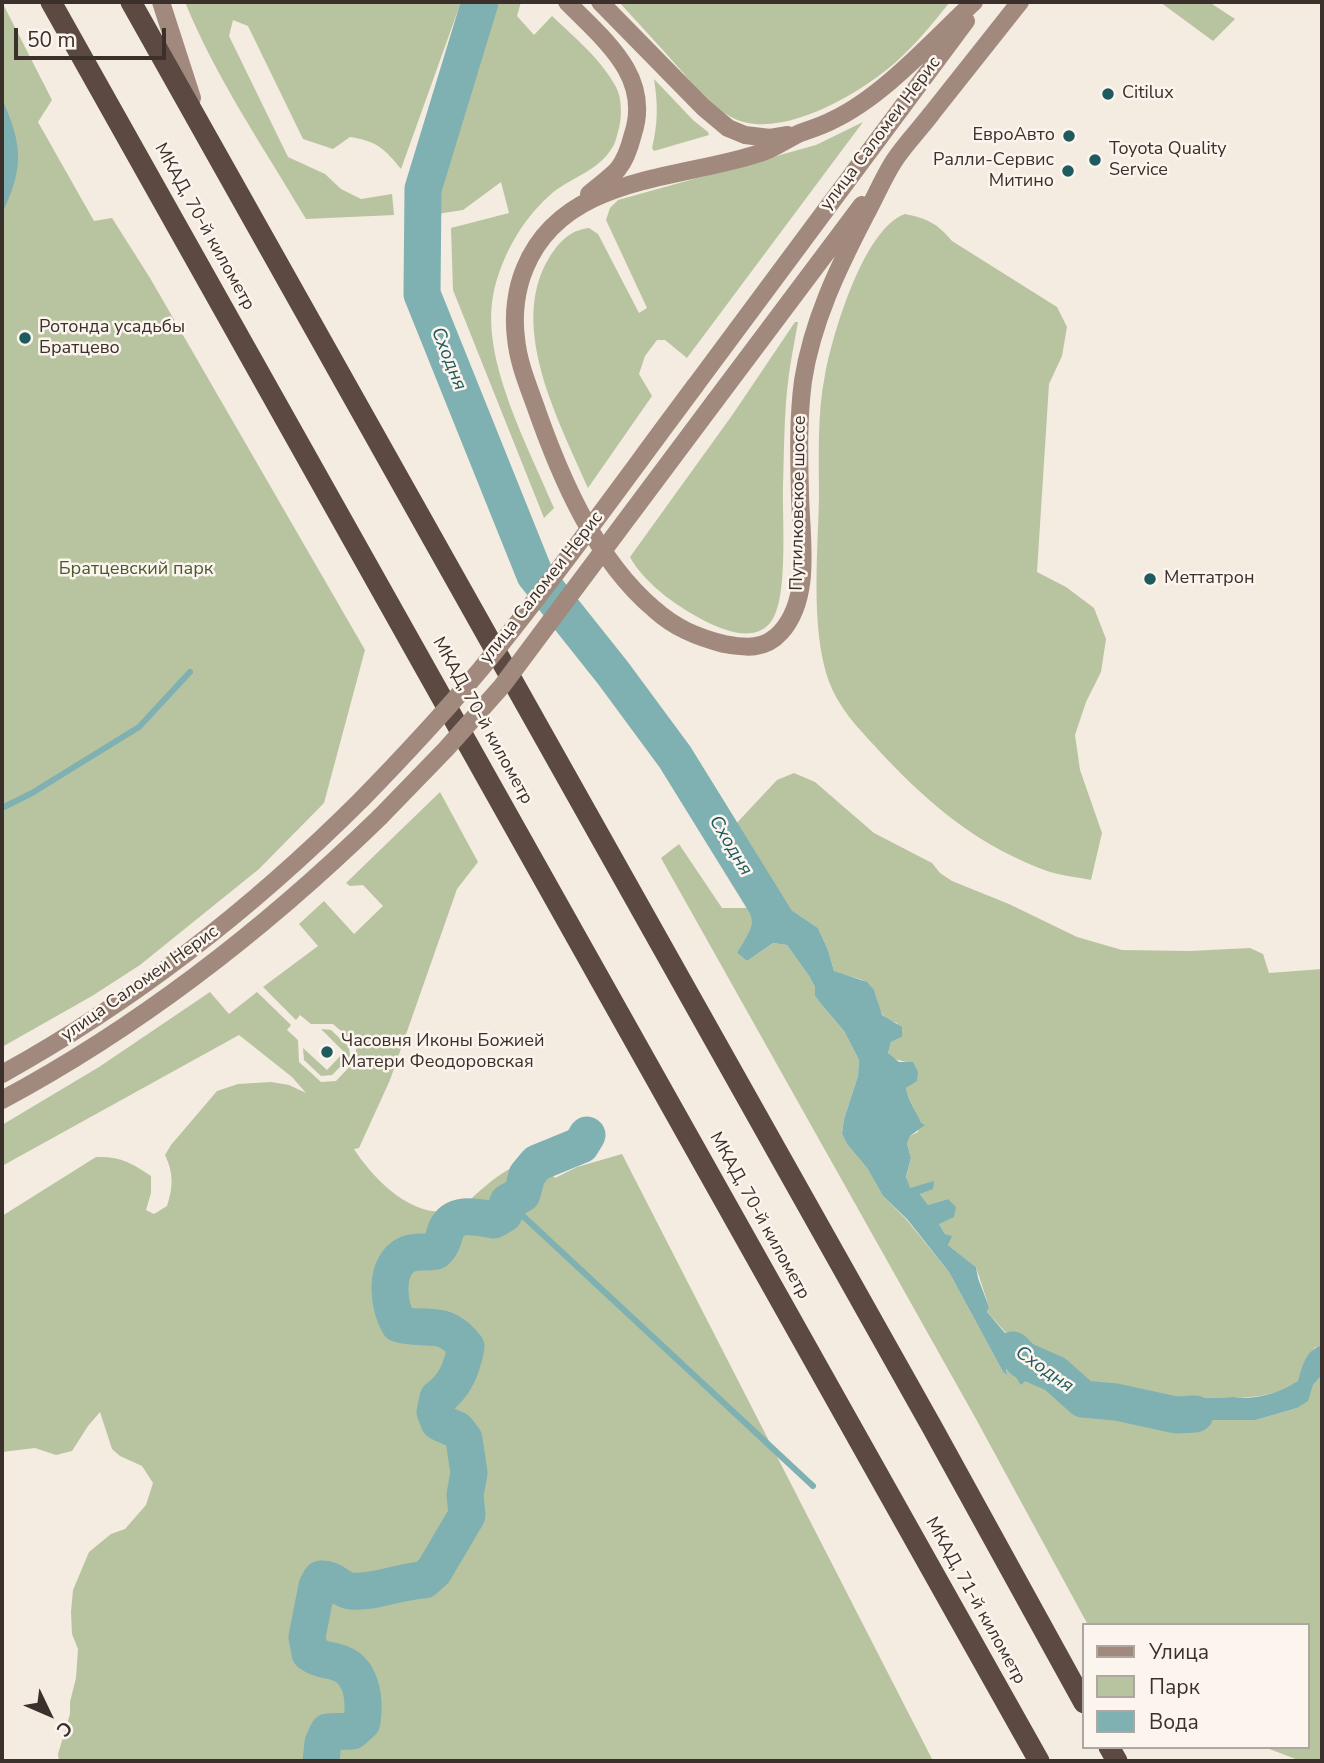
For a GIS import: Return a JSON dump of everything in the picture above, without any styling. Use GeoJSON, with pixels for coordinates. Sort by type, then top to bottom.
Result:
{"type":"FeatureCollection","features":[{"type":"Feature","properties":{"kind":"highway","name":"МКАД, 70-й километр"},"geometry":{"type":"LineString","coordinates":[[51,2],[872,1464]]}},
{"type":"Feature","properties":{"kind":"highway"},"geometry":{"type":"LineString","coordinates":[[131,2],[932,1427],[1082,1699]]}},
{"type":"Feature","properties":{"kind":"highway","name":"МКАД, 71-й километр"},"geometry":{"type":"LineString","coordinates":[[872,1464],[1039,1761]]}},
{"type":"Feature","properties":{"kind":"main road"},"geometry":{"type":"LineString","coordinates":[[161,2],[201,128]]}},
{"type":"Feature","properties":{"kind":"main road"},"geometry":{"type":"LineString","coordinates":[[567,2],[624,63],[639,108],[628,152],[617,169],[573,208]]}},
{"type":"Feature","properties":{"kind":"main road"},"geometry":{"type":"LineString","coordinates":[[600,2],[703,107],[728,128],[745,135],[770,138],[798,134]]}},
{"type":"Feature","properties":{"kind":"main road","name":"Путилковское шоссе"},"geometry":{"type":"LineString","coordinates":[[974,2],[872,97],[834,120],[798,134],[764,152],[604,193],[573,208],[540,242],[525,268],[514,315],[516,340],[523,371],[543,428],[569,488],[599,544],[626,581],[653,609],[675,626],[698,638],[741,647],[758,647],[778,636],[789,620],[802,577],[800,433],[803,381],[816,325],[842,261],[893,163],[1020,2]]}},
{"type":"Feature","properties":{"kind":"main road","name":"улица Саломеи Нерис"},"geometry":{"type":"LineString","coordinates":[[2,1074],[72,1034],[209,938],[317,844],[426,732],[488,659],[980,2]]}},
{"type":"Feature","properties":{"kind":"main road","name":"улица Саломеи Нерис"},"geometry":{"type":"LineString","coordinates":[[2,1100],[105,1040],[213,964],[267,922],[326,870],[446,749],[502,686],[893,163]]}},
{"type":"Feature","properties":{"kind":"green space","name":"Братцевский парк"},"geometry":{"type":"Polygon","coordinates":[[[2,2],[52,100],[38,122],[94,221],[112,218],[150,278],[365,650],[324,803],[259,869],[140,965],[92,996],[2,1047],[2,2]]]}},
{"type":"Feature","properties":{"kind":"green space"},"geometry":{"type":"Polygon","coordinates":[[[185,2],[461,2],[401,169],[385,151],[367,141],[350,137],[333,149],[303,139],[248,26],[233,20],[229,36],[288,157],[325,174],[341,189],[361,199],[392,194],[394,215],[306,219],[226,85],[185,2]]]}},
{"type":"Feature","properties":{"kind":"green space"},"geometry":{"type":"Polygon","coordinates":[[[499,2],[521,2],[517,16],[534,35],[552,16],[603,67],[616,87],[621,107],[619,128],[612,148],[599,163],[549,196],[529,217],[506,255],[493,296],[491,321],[500,376],[554,508],[544,518],[453,290],[451,228],[509,213],[501,182],[463,210],[437,214],[441,183],[499,2]]]}},
{"type":"Feature","properties":{"kind":"green space"},"geometry":{"type":"Polygon","coordinates":[[[619,2],[950,2],[903,55],[881,74],[841,100],[818,111],[772,124],[750,123],[731,117],[716,106],[695,87],[619,2]]]}},
{"type":"Feature","properties":{"kind":"green space"},"geometry":{"type":"Polygon","coordinates":[[[1160,2],[1209,2],[1235,19],[1213,41],[1160,2]]]}},
{"type":"Feature","properties":{"kind":"green space"},"geometry":{"type":"Polygon","coordinates":[[[654,79],[709,135],[654,151],[652,148],[657,114],[654,79]]]}},
{"type":"Feature","properties":{"kind":"green space"},"geometry":{"type":"Polygon","coordinates":[[[863,122],[687,358],[665,340],[657,340],[645,356],[639,374],[652,396],[588,488],[552,405],[536,344],[533,314],[537,285],[557,247],[571,234],[582,229],[589,228],[598,234],[639,313],[647,308],[606,220],[610,208],[618,200],[816,145],[863,122]]]}},
{"type":"Feature","properties":{"kind":"green space"},"geometry":{"type":"Polygon","coordinates":[[[905,214],[931,223],[952,241],[1057,307],[1067,327],[1062,356],[1049,384],[1037,572],[1066,587],[1094,608],[1106,639],[1101,672],[1086,702],[1075,735],[1080,770],[1102,833],[1091,880],[1055,873],[1025,862],[979,838],[959,824],[901,773],[855,724],[843,709],[825,671],[818,622],[817,570],[819,436],[825,375],[843,309],[864,260],[876,239],[890,223],[905,214]]]}},
{"type":"Feature","properties":{"kind":"green space"},"geometry":{"type":"Polygon","coordinates":[[[795,322],[798,322],[785,415],[780,597],[776,612],[764,629],[749,633],[734,632],[688,612],[645,578],[630,557],[733,414],[795,322]]]}},
{"type":"Feature","properties":{"kind":"green space"},"geometry":{"type":"Polygon","coordinates":[[[794,773],[815,782],[874,833],[932,863],[952,881],[1009,904],[1077,937],[1122,950],[1250,948],[1263,954],[1269,973],[1322,969],[1322,1345],[1314,1348],[1299,1380],[1278,1392],[1250,1397],[1156,1400],[1144,1410],[1147,1423],[1185,1426],[1211,1420],[1256,1420],[1297,1408],[1322,1375],[1322,1761],[1301,1761],[1269,1749],[1310,1749],[1310,1623],[1087,1623],[976,1419],[661,858],[679,844],[722,908],[750,908],[751,927],[737,953],[747,961],[773,943],[787,945],[809,976],[815,987],[815,996],[844,1031],[859,1060],[858,1076],[844,1119],[842,1134],[847,1144],[867,1168],[883,1196],[906,1219],[949,1272],[1003,1372],[1006,1374],[1008,1365],[1016,1375],[1033,1384],[1054,1375],[1041,1359],[1019,1347],[987,1312],[989,1307],[976,1267],[948,1245],[951,1236],[945,1234],[939,1224],[948,1199],[928,1205],[920,1194],[934,1182],[910,1189],[906,1178],[911,1158],[907,1144],[910,1136],[918,1132],[919,1120],[906,1088],[910,1085],[906,1062],[894,1059],[888,1053],[891,1042],[902,1037],[897,1023],[883,1015],[875,994],[867,983],[834,971],[818,928],[781,903],[760,875],[758,865],[733,827],[777,780],[794,773]]]}},
{"type":"Feature","properties":{"kind":"green space"},"geometry":{"type":"Polygon","coordinates":[[[440,792],[478,862],[457,889],[390,1080],[359,1148],[354,1149],[373,1173],[398,1196],[426,1210],[442,1212],[461,1207],[497,1177],[524,1164],[534,1164],[547,1170],[555,1178],[577,1167],[622,1154],[933,1761],[59,1761],[58,1754],[70,1714],[76,1678],[78,1649],[72,1634],[73,1590],[89,1552],[111,1534],[125,1529],[146,1505],[153,1483],[142,1466],[120,1456],[112,1449],[100,1412],[72,1451],[56,1455],[35,1448],[2,1452],[2,1216],[96,1157],[125,1161],[151,1176],[151,1193],[146,1210],[154,1214],[167,1206],[170,1193],[172,1180],[165,1155],[217,1091],[238,1084],[271,1082],[289,1085],[306,1093],[292,1077],[239,1035],[2,1166],[2,1125],[99,1067],[210,992],[229,1014],[257,992],[291,1025],[287,1030],[298,1040],[299,1062],[321,1082],[336,1081],[356,1060],[356,1044],[333,1024],[311,1024],[300,1015],[296,1020],[263,987],[318,946],[299,924],[324,901],[354,934],[383,906],[363,885],[350,886],[346,883],[440,792]]]}},
{"type":"Feature","properties":{"kind":"green space"},"geometry":{"type":"Polygon","coordinates":[[[321,1029],[331,1030],[349,1047],[350,1057],[332,1075],[321,1076],[304,1060],[303,1048],[327,1070],[344,1052],[321,1029]]]}},
{"type":"Feature","properties":{"kind":"water"},"geometry":{"type":"Polygon","coordinates":[[[2,99],[14,130],[18,156],[14,183],[2,214],[2,99]]]}},
{"type":"Feature","properties":{"kind":"water"},"geometry":{"type":"Polygon","coordinates":[[[760,875],[765,878],[781,903],[818,928],[834,971],[867,982],[874,990],[882,1015],[902,1027],[902,1037],[891,1042],[888,1053],[899,1062],[913,1062],[918,1072],[917,1081],[906,1088],[921,1123],[925,1125],[910,1136],[907,1144],[911,1158],[906,1177],[910,1188],[934,1181],[933,1189],[920,1194],[928,1205],[948,1199],[956,1207],[954,1217],[939,1224],[945,1234],[952,1236],[948,1245],[976,1267],[989,1307],[987,1312],[1006,1334],[1024,1350],[1047,1364],[1055,1374],[1045,1377],[1046,1381],[1042,1387],[1026,1380],[1021,1385],[1008,1365],[1007,1375],[1003,1372],[949,1272],[907,1219],[883,1196],[867,1168],[847,1144],[842,1134],[844,1119],[858,1076],[859,1060],[844,1031],[815,996],[815,987],[809,976],[787,945],[773,943],[747,961],[737,953],[749,932],[752,920],[744,888],[760,875]]]}},
{"type":"Feature","properties":{"kind":"water"},"geometry":{"type":"Polygon","coordinates":[[[1322,1345],[1322,1375],[1313,1385],[1308,1401],[1297,1408],[1256,1420],[1211,1420],[1185,1426],[1147,1423],[1144,1410],[1155,1400],[1251,1397],[1283,1389],[1298,1381],[1308,1355],[1322,1345]]]}},
{"type":"Feature","properties":{"kind":"waterway","name":"Сходня"},"geometry":{"type":"LineString","coordinates":[[480,2],[423,189],[422,294],[535,575],[675,757],[777,922]]}},
{"type":"Feature","properties":{"kind":"waterway"},"geometry":{"type":"LineString","coordinates":[[2,808],[32,793],[139,727],[190,672]]}},
{"type":"Feature","properties":{"kind":"waterway"},"geometry":{"type":"LineString","coordinates":[[321,1761],[323,1743],[328,1732],[352,1731],[362,1722],[363,1704],[360,1686],[352,1671],[310,1653],[307,1637],[317,1586],[321,1579],[351,1591],[424,1580],[434,1571],[467,1515],[465,1495],[469,1473],[464,1439],[457,1430],[439,1422],[435,1412],[438,1398],[457,1376],[466,1347],[458,1338],[443,1329],[399,1324],[390,1296],[394,1267],[408,1254],[436,1251],[454,1220],[467,1217],[494,1220],[504,1214],[508,1202],[522,1194],[527,1175],[537,1163],[581,1145],[587,1135]]}},
{"type":"Feature","properties":{"kind":"waterway"},"geometry":{"type":"LineString","coordinates":[[508,1202],[813,1486]]}},
{"type":"Feature","properties":{"kind":"waterway","name":"Сходня"},"geometry":{"type":"LineString","coordinates":[[1013,1350],[1023,1360],[1055,1374],[1083,1399],[1116,1402],[1176,1415],[1195,1414]]}},
{"type":"Feature","properties":{"kind":"place","name":"Citilux"},"geometry":{"type":"Point","coordinates":[1108,94]}},
{"type":"Feature","properties":{"kind":"place","name":"ЕвроАвто"},"geometry":{"type":"Point","coordinates":[1069,136]}},
{"type":"Feature","properties":{"kind":"place","name":"Toyota Quality Service"},"geometry":{"type":"Point","coordinates":[1095,160]}},
{"type":"Feature","properties":{"kind":"place","name":"Ралли-Сервис Митино"},"geometry":{"type":"Point","coordinates":[1068,171]}},
{"type":"Feature","properties":{"kind":"place","name":"Ротонда усадьбы Братцево"},"geometry":{"type":"Point","coordinates":[25,338]}},
{"type":"Feature","properties":{"kind":"place","name":"Меттатрон"},"geometry":{"type":"Point","coordinates":[1150,579]}},
{"type":"Feature","properties":{"kind":"place","name":"Часовня Иконы Божией Матери Феодоровская"},"geometry":{"type":"Point","coordinates":[327,1052]}}]}
